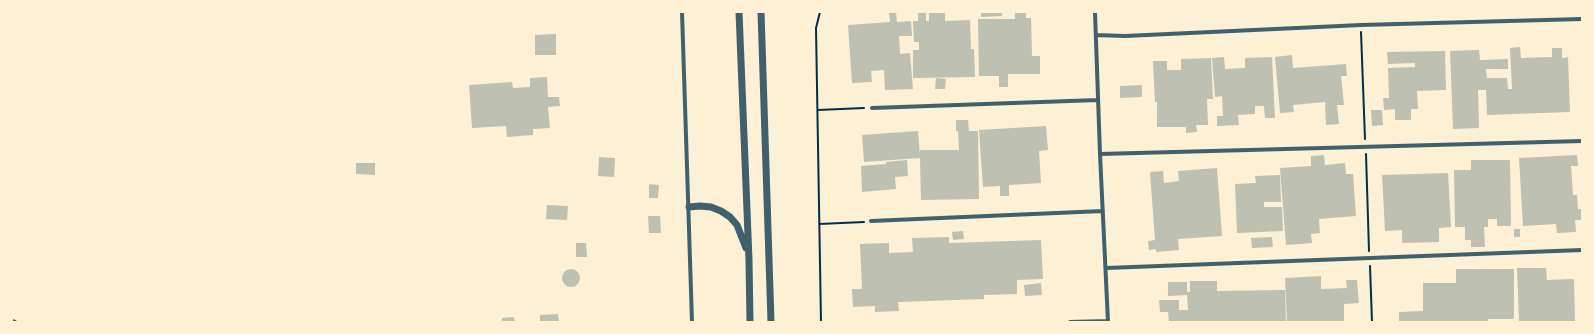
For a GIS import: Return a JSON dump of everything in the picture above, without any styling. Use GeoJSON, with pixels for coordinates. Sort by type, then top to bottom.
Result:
{"type":"FeatureCollection","features":[{"type":"Feature","properties":{"kind":"street"},"geometry":{"type":"LineString","coordinates":[[682,12],[692,322]]}},
{"type":"Feature","properties":{"kind":"street"},"geometry":{"type":"LineString","coordinates":[[739,12],[750,322]]}},
{"type":"Feature","properties":{"kind":"street"},"geometry":{"type":"LineString","coordinates":[[761,12],[771,322]]}},
{"type":"Feature","properties":{"kind":"street"},"geometry":{"type":"LineString","coordinates":[[1070,322],[1108,322],[1095,12]]}},
{"type":"Feature","properties":{"kind":"street"},"geometry":{"type":"LineString","coordinates":[[1096,36],[1125,36],[1361,24],[1582,19]]}},
{"type":"Feature","properties":{"kind":"street"},"geometry":{"type":"LineString","coordinates":[[872,108],[1098,100]]}},
{"type":"Feature","properties":{"kind":"street"},"geometry":{"type":"LineString","coordinates":[[1100,154],[1582,141]]}},
{"type":"Feature","properties":{"kind":"street"},"geometry":{"type":"LineString","coordinates":[[689,207],[711,207],[730,217],[738,225],[749,260]]}},
{"type":"Feature","properties":{"kind":"street"},"geometry":{"type":"LineString","coordinates":[[872,221],[1103,211]]}},
{"type":"Feature","properties":{"kind":"street"},"geometry":{"type":"LineString","coordinates":[[1106,268],[1582,250]]}},
{"type":"Feature","properties":{"kind":"path"},"geometry":{"type":"LineString","coordinates":[[820,12],[816,28],[821,322]]}},
{"type":"Feature","properties":{"kind":"path"},"geometry":{"type":"LineString","coordinates":[[1361,24],[1372,322]]}},
{"type":"Feature","properties":{"kind":"path"},"geometry":{"type":"LineString","coordinates":[[818,110],[872,108]]}},
{"type":"Feature","properties":{"kind":"path"},"geometry":{"type":"LineString","coordinates":[[819,224],[872,221]]}},
{"type":"Feature","properties":{"kind":"building"},"geometry":{"type":"Polygon","coordinates":[[[889,12],[896,12],[897,22],[911,21],[912,36],[899,36],[900,54],[910,53],[913,89],[885,90],[884,70],[871,71],[872,82],[852,83],[848,25],[890,22],[889,12]]]}},
{"type":"Feature","properties":{"kind":"building"},"geometry":{"type":"Polygon","coordinates":[[[918,12],[926,12],[926,21],[929,21],[929,12],[945,12],[945,21],[970,20],[971,49],[974,49],[975,77],[913,78],[913,50],[919,50],[919,42],[914,42],[913,21],[918,21],[918,12]]]}},
{"type":"Feature","properties":{"kind":"building"},"geometry":{"type":"Polygon","coordinates":[[[981,12],[1002,12],[1002,16],[981,17],[981,12]]]}},
{"type":"Feature","properties":{"kind":"building"},"geometry":{"type":"Polygon","coordinates":[[[1015,12],[1026,12],[1026,18],[1031,18],[1032,56],[1040,56],[1040,74],[1008,74],[1008,87],[999,87],[999,76],[979,76],[978,19],[1015,19],[1015,12]]]}},
{"type":"Feature","properties":{"kind":"building"},"geometry":{"type":"Polygon","coordinates":[[[556,34],[556,55],[535,55],[535,35],[556,34]]]}},
{"type":"Feature","properties":{"kind":"building"},"geometry":{"type":"Polygon","coordinates":[[[1520,47],[1521,58],[1552,57],[1552,48],[1562,48],[1562,58],[1568,57],[1570,112],[1487,115],[1486,90],[1478,90],[1479,128],[1453,129],[1450,51],[1479,50],[1480,60],[1508,59],[1508,69],[1486,69],[1487,78],[1507,78],[1508,89],[1512,89],[1510,48],[1520,47]]]}},
{"type":"Feature","properties":{"kind":"building"},"geometry":{"type":"Polygon","coordinates":[[[1445,51],[1446,90],[1417,91],[1418,109],[1411,109],[1411,120],[1395,120],[1395,109],[1384,110],[1383,98],[1389,98],[1388,68],[1415,67],[1415,63],[1388,64],[1387,52],[1445,51]]]}},
{"type":"Feature","properties":{"kind":"building"},"geometry":{"type":"Polygon","coordinates":[[[1292,55],[1293,68],[1346,64],[1347,76],[1341,76],[1344,105],[1337,105],[1339,124],[1326,125],[1325,102],[1293,105],[1294,112],[1280,113],[1275,57],[1292,55]]]}},
{"type":"Feature","properties":{"kind":"building"},"geometry":{"type":"Polygon","coordinates":[[[1224,57],[1225,69],[1245,68],[1245,58],[1272,57],[1275,118],[1265,118],[1264,106],[1255,106],[1255,114],[1238,115],[1239,125],[1217,126],[1217,116],[1223,116],[1222,96],[1215,97],[1212,58],[1224,57]]]}},
{"type":"Feature","properties":{"kind":"building"},"geometry":{"type":"Polygon","coordinates":[[[1211,58],[1213,99],[1207,99],[1208,125],[1196,125],[1197,132],[1186,133],[1186,127],[1157,127],[1157,102],[1155,102],[1153,61],[1167,61],[1167,70],[1181,70],[1181,59],[1211,58]]]}},
{"type":"Feature","properties":{"kind":"building"},"geometry":{"type":"Polygon","coordinates":[[[547,77],[548,97],[559,97],[560,106],[548,107],[550,128],[533,129],[533,135],[507,137],[506,126],[472,128],[469,85],[512,82],[513,88],[530,87],[530,78],[547,77]]]}},
{"type":"Feature","properties":{"kind":"building"},"geometry":{"type":"Polygon","coordinates":[[[936,78],[946,79],[945,89],[935,89],[936,78]]]}},
{"type":"Feature","properties":{"kind":"building"},"geometry":{"type":"Polygon","coordinates":[[[1142,85],[1142,97],[1120,98],[1120,86],[1142,85]]]}},
{"type":"Feature","properties":{"kind":"building"},"geometry":{"type":"Polygon","coordinates":[[[1371,110],[1382,110],[1383,125],[1372,126],[1371,110]]]}},
{"type":"Feature","properties":{"kind":"building"},"geometry":{"type":"Polygon","coordinates":[[[956,120],[968,120],[969,131],[978,131],[979,199],[921,200],[920,158],[864,162],[862,135],[918,131],[920,156],[920,150],[959,150],[956,120]]]}},
{"type":"Feature","properties":{"kind":"building"},"geometry":{"type":"Polygon","coordinates":[[[1046,126],[1048,150],[1039,151],[1041,183],[1009,185],[1009,196],[1000,196],[1000,186],[983,187],[979,130],[1046,126]]]}},
{"type":"Feature","properties":{"kind":"building"},"geometry":{"type":"Polygon","coordinates":[[[1324,155],[1325,165],[1345,163],[1346,174],[1353,174],[1356,216],[1319,219],[1320,233],[1311,234],[1312,243],[1286,245],[1280,168],[1311,166],[1311,156],[1324,155]]]}},
{"type":"Feature","properties":{"kind":"building"},"geometry":{"type":"Polygon","coordinates":[[[1577,155],[1578,166],[1571,166],[1573,195],[1577,195],[1578,209],[1582,209],[1582,220],[1575,220],[1576,232],[1557,233],[1556,224],[1523,226],[1519,158],[1577,155]]]}},
{"type":"Feature","properties":{"kind":"building"},"geometry":{"type":"Polygon","coordinates":[[[599,157],[615,158],[614,177],[598,176],[599,157]]]}},
{"type":"Feature","properties":{"kind":"building"},"geometry":{"type":"Polygon","coordinates":[[[907,160],[908,176],[895,177],[896,189],[862,192],[861,166],[886,164],[886,162],[907,160]]]}},
{"type":"Feature","properties":{"kind":"building"},"geometry":{"type":"Polygon","coordinates":[[[1471,160],[1510,160],[1511,226],[1497,226],[1497,219],[1488,219],[1488,227],[1484,227],[1485,247],[1471,247],[1471,240],[1465,240],[1465,227],[1455,227],[1454,170],[1471,170],[1471,160]]]}},
{"type":"Feature","properties":{"kind":"building"},"geometry":{"type":"Polygon","coordinates":[[[356,163],[375,163],[375,175],[356,174],[356,163]]]}},
{"type":"Feature","properties":{"kind":"building"},"geometry":{"type":"Polygon","coordinates":[[[1217,168],[1222,236],[1178,239],[1179,250],[1156,252],[1156,249],[1149,250],[1148,241],[1155,240],[1150,172],[1163,171],[1164,183],[1179,181],[1178,171],[1217,168]]]}},
{"type":"Feature","properties":{"kind":"building"},"geometry":{"type":"Polygon","coordinates":[[[1448,173],[1451,227],[1439,228],[1439,242],[1402,243],[1402,230],[1385,231],[1382,175],[1448,173]]]}},
{"type":"Feature","properties":{"kind":"building"},"geometry":{"type":"Polygon","coordinates":[[[1280,175],[1281,202],[1264,202],[1264,207],[1282,207],[1283,231],[1237,233],[1235,184],[1256,183],[1255,176],[1280,175]]]}},
{"type":"Feature","properties":{"kind":"building"},"geometry":{"type":"Polygon","coordinates":[[[649,184],[659,185],[658,198],[649,198],[649,184]]]}},
{"type":"Feature","properties":{"kind":"building"},"geometry":{"type":"Polygon","coordinates":[[[547,205],[568,206],[567,220],[546,219],[547,205]]]}},
{"type":"Feature","properties":{"kind":"building"},"geometry":{"type":"Polygon","coordinates":[[[648,216],[660,216],[661,233],[649,233],[648,216]]]}},
{"type":"Feature","properties":{"kind":"building"},"geometry":{"type":"Polygon","coordinates":[[[1514,229],[1520,229],[1520,237],[1514,237],[1514,229]]]}},
{"type":"Feature","properties":{"kind":"building"},"geometry":{"type":"Polygon","coordinates":[[[963,231],[964,239],[953,240],[952,232],[963,231]]]}},
{"type":"Feature","properties":{"kind":"building"},"geometry":{"type":"Polygon","coordinates":[[[949,237],[949,243],[1041,240],[1043,279],[1017,280],[1017,294],[984,295],[984,299],[898,302],[899,311],[875,312],[875,306],[853,307],[852,289],[862,289],[860,244],[889,243],[889,253],[913,252],[912,238],[949,237]]]}},
{"type":"Feature","properties":{"kind":"building"},"geometry":{"type":"Polygon","coordinates":[[[1272,237],[1273,247],[1252,248],[1251,238],[1272,237]]]}},
{"type":"Feature","properties":{"kind":"building"},"geometry":{"type":"Polygon","coordinates":[[[576,243],[586,243],[587,257],[576,257],[576,243]]]}},
{"type":"Feature","properties":{"kind":"building"},"geometry":{"type":"Polygon","coordinates":[[[1517,268],[1546,268],[1547,280],[1574,279],[1575,322],[1519,322],[1517,268]]]}},
{"type":"Feature","properties":{"kind":"building"},"geometry":{"type":"Polygon","coordinates":[[[571,269],[577,272],[580,278],[577,284],[571,287],[565,284],[562,278],[565,272],[571,269]]]}},
{"type":"Feature","properties":{"kind":"building"},"geometry":{"type":"Polygon","coordinates":[[[1456,269],[1514,269],[1514,319],[1488,319],[1488,322],[1399,322],[1399,312],[1423,311],[1423,283],[1456,283],[1456,269]]]}},
{"type":"Feature","properties":{"kind":"building"},"geometry":{"type":"Polygon","coordinates":[[[1321,276],[1321,289],[1347,288],[1346,280],[1357,280],[1359,303],[1344,304],[1344,322],[1287,322],[1285,278],[1321,276]]]}},
{"type":"Feature","properties":{"kind":"building"},"geometry":{"type":"Polygon","coordinates":[[[1190,281],[1217,281],[1217,291],[1285,290],[1286,322],[1169,322],[1168,312],[1160,312],[1159,300],[1179,300],[1179,310],[1188,310],[1187,295],[1168,296],[1168,282],[1187,282],[1187,292],[1190,292],[1190,281]]]}},
{"type":"Feature","properties":{"kind":"building"},"geometry":{"type":"Polygon","coordinates":[[[1041,283],[1042,295],[1025,296],[1024,285],[1041,283]]]}},
{"type":"Feature","properties":{"kind":"building"},"geometry":{"type":"Polygon","coordinates":[[[558,314],[559,322],[540,322],[540,315],[558,314]]]}},
{"type":"Feature","properties":{"kind":"building"},"geometry":{"type":"Polygon","coordinates":[[[514,317],[515,322],[502,322],[502,318],[514,317]]]}}]}
